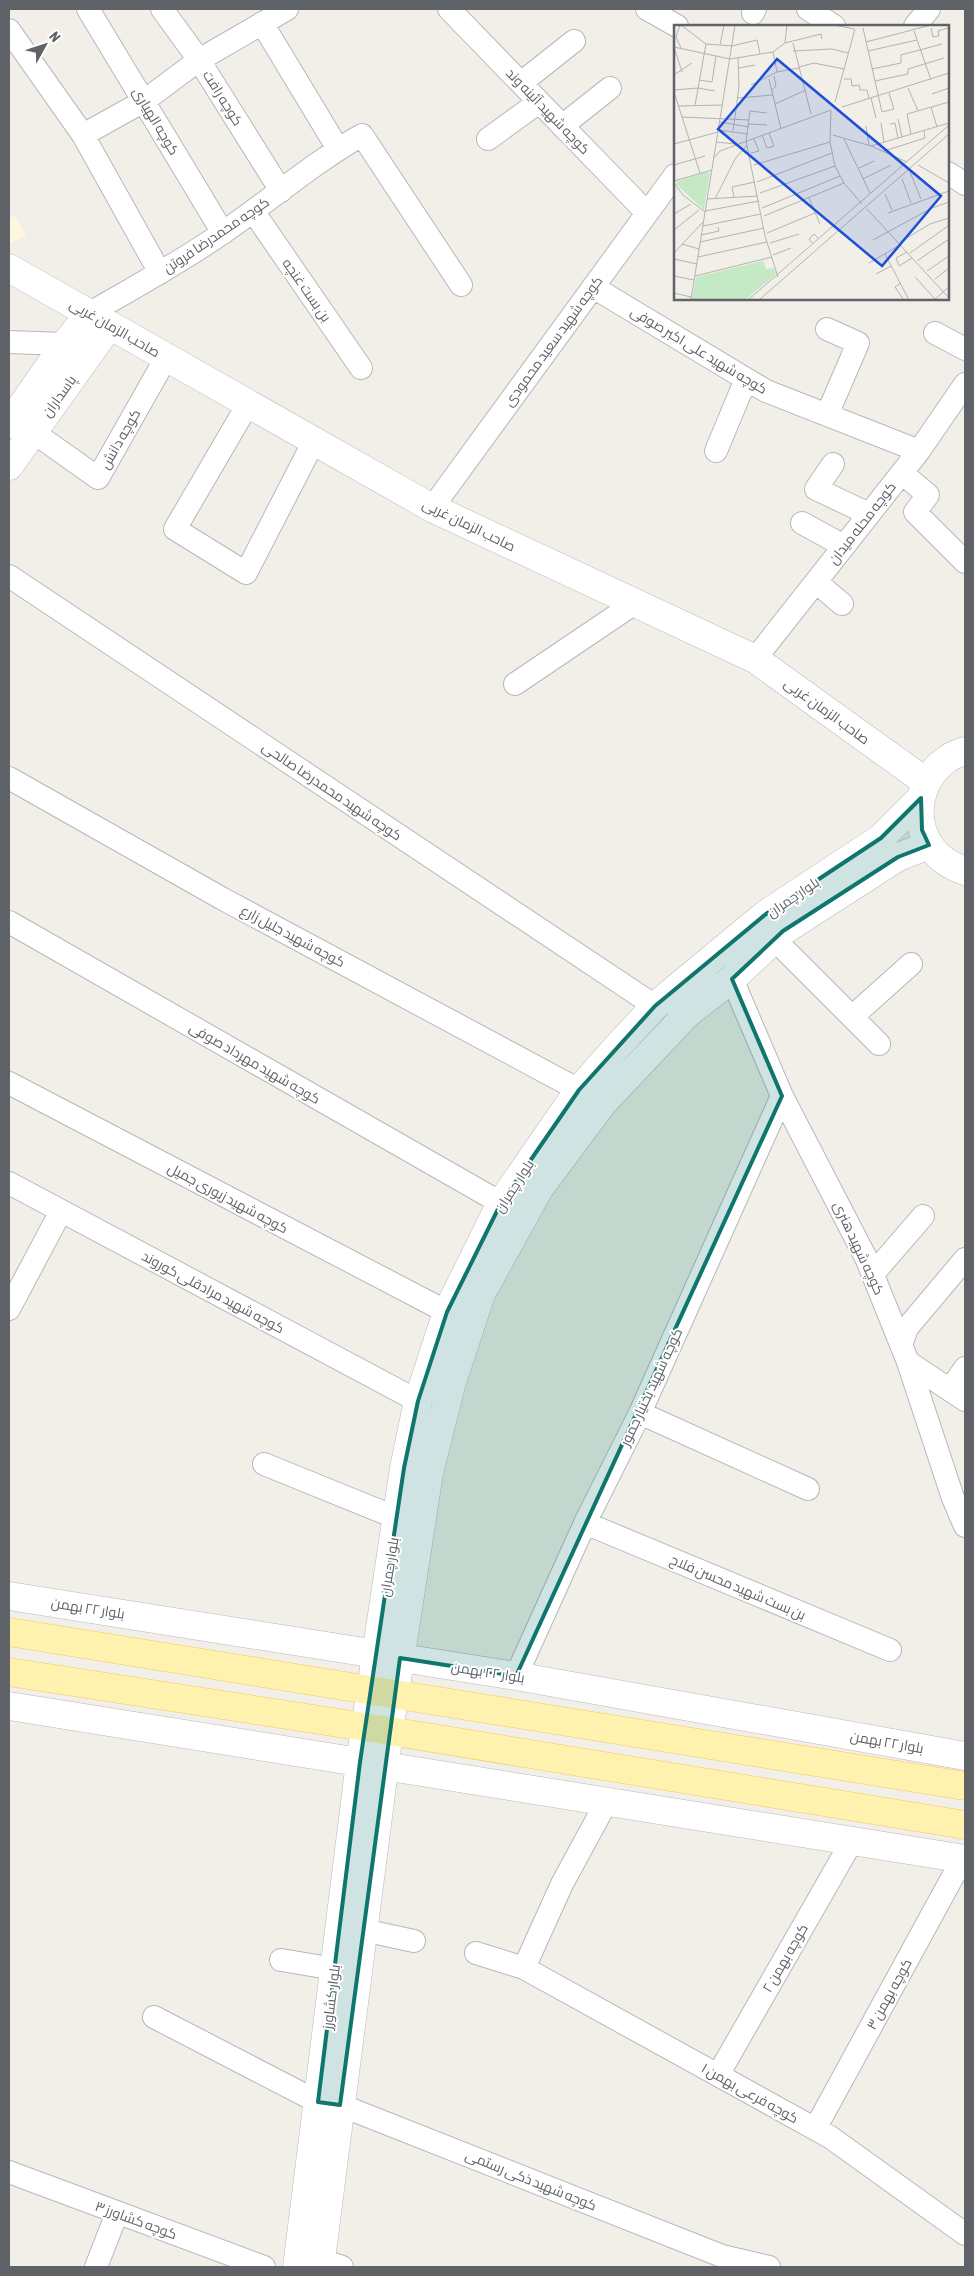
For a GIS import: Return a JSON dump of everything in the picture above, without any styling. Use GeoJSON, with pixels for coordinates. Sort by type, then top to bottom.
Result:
{"type":"FeatureCollection","features":[{"type":"Feature","properties":{"kind":"main road","name":"صاحب الزمان غربی"},"geometry":{"type":"LineString","coordinates":[[9,268],[432,508],[755,659],[923,790]]}},
{"type":"Feature","properties":{"kind":"main road","name":"پاسداران"},"geometry":{"type":"LineString","coordinates":[[9,466],[21,428],[65,344],[100,320]]}},
{"type":"Feature","properties":{"kind":"main road","name":"پاسداران"},"geometry":{"type":"LineString","coordinates":[[21,428],[100,320]]}},
{"type":"Feature","properties":{"kind":"main road","name":"بلوار چمران"},"geometry":{"type":"LineString","coordinates":[[388,1656],[396,1518],[418,1400],[447,1312],[501,1203],[580,1090],[655,1006],[766,914],[881,838],[923,790],[935,769],[948,759],[965,752]]}},
{"type":"Feature","properties":{"kind":"main road"},"geometry":{"type":"LineString","coordinates":[[923,790],[919,814],[922,830],[929,845],[939,857],[953,867],[965,871]]}},
{"type":"Feature","properties":{"kind":"main road","name":"بلوار چمران"},"geometry":{"type":"LineString","coordinates":[[377,1729],[388,1656],[428,1473],[452,1382],[481,1294],[539,1190],[603,1103],[688,1013],[732,979],[784,931],[898,856],[929,845]]}},
{"type":"Feature","properties":{"kind":"main road","name":"بلوار ۲۲ بهمن"},"geometry":{"type":"LineString","coordinates":[[9,1596],[516,1676],[965,1756]]}},
{"type":"Feature","properties":{"kind":"main road"},"geometry":{"type":"LineString","coordinates":[[9,1632],[965,1786]]}},
{"type":"Feature","properties":{"kind":"main road"},"geometry":{"type":"LineString","coordinates":[[9,1672],[377,1729],[965,1825]]}},
{"type":"Feature","properties":{"kind":"main road"},"geometry":{"type":"LineString","coordinates":[[9,1706],[964,1858]]}},
{"type":"Feature","properties":{"kind":"main road","name":"بلوار کشاورز"},"geometry":{"type":"LineString","coordinates":[[320,2265],[335,1969],[377,1729]]}},
{"type":"Feature","properties":{"kind":"main road","name":"بلوار کشاورز"},"geometry":{"type":"LineString","coordinates":[[329,2103],[363,1930],[372,1764]]}},
{"type":"Feature","properties":{"kind":"street","name":"کوچه الهیاری"},"geometry":{"type":"LineString","coordinates":[[88,9],[223,233]]}},
{"type":"Feature","properties":{"kind":"street","name":"کوچه رافت"},"geometry":{"type":"LineString","coordinates":[[162,9],[199,60],[281,190]]}},
{"type":"Feature","properties":{"kind":"street"},"geometry":{"type":"LineString","coordinates":[[83,135],[144,101],[199,60],[287,9]]}},
{"type":"Feature","properties":{"kind":"street","name":"کوچه شهید آئینه وند"},"geometry":{"type":"LineString","coordinates":[[449,9],[647,213]]}},
{"type":"Feature","properties":{"kind":"street"},"geometry":{"type":"LineString","coordinates":[[647,9],[675,25]]}},
{"type":"Feature","properties":{"kind":"street"},"geometry":{"type":"LineString","coordinates":[[808,9],[832,25]]}},
{"type":"Feature","properties":{"kind":"street"},"geometry":{"type":"LineString","coordinates":[[262,23],[338,149]]}},
{"type":"Feature","properties":{"kind":"street"},"geometry":{"type":"LineString","coordinates":[[9,30],[83,135],[160,273]]}},
{"type":"Feature","properties":{"kind":"street"},"geometry":{"type":"LineString","coordinates":[[521,83],[574,41]]}},
{"type":"Feature","properties":{"kind":"street"},"geometry":{"type":"LineString","coordinates":[[562,126],[610,88]]}},
{"type":"Feature","properties":{"kind":"street"},"geometry":{"type":"LineString","coordinates":[[488,138],[539,102]]}},
{"type":"Feature","properties":{"kind":"street","name":"کوچه محمدرضا فروتن"},"geometry":{"type":"LineString","coordinates":[[100,320],[160,273],[223,233],[338,149],[362,135],[461,285]]}},
{"type":"Feature","properties":{"kind":"street"},"geometry":{"type":"LineString","coordinates":[[949,174],[965,184]]}},
{"type":"Feature","properties":{"kind":"street","name":"کوچه شهید سعید محمودی"},"geometry":{"type":"LineString","coordinates":[[432,508],[674,176]]}},
{"type":"Feature","properties":{"kind":"street","name":"بن بست غنچه"},"geometry":{"type":"LineString","coordinates":[[253,211],[361,368]]}},
{"type":"Feature","properties":{"kind":"street","name":"کوچه شهید علی اکبر صوفی"},"geometry":{"type":"LineString","coordinates":[[593,287],[766,391],[919,451]]}},
{"type":"Feature","properties":{"kind":"street"},"geometry":{"type":"LineString","coordinates":[[827,330],[858,343],[827,415]]}},
{"type":"Feature","properties":{"kind":"street"},"geometry":{"type":"LineString","coordinates":[[934,333],[965,349]]}},
{"type":"Feature","properties":{"kind":"street"},"geometry":{"type":"LineString","coordinates":[[9,342],[65,344]]}},
{"type":"Feature","properties":{"kind":"street","name":"کوچه دانش"},"geometry":{"type":"LineString","coordinates":[[21,428],[98,478],[166,358]]}},
{"type":"Feature","properties":{"kind":"street"},"geometry":{"type":"LineString","coordinates":[[716,451],[746,379]]}},
{"type":"Feature","properties":{"kind":"street","name":"کوچه محله میدان"},"geometry":{"type":"LineString","coordinates":[[755,659],[902,472],[959,406],[965,384]]}},
{"type":"Feature","properties":{"kind":"street"},"geometry":{"type":"LineString","coordinates":[[248,404],[175,529],[246,573],[314,441]]}},
{"type":"Feature","properties":{"kind":"street"},"geometry":{"type":"LineString","coordinates":[[832,464],[816,489],[869,514]]}},
{"type":"Feature","properties":{"kind":"street"},"geometry":{"type":"LineString","coordinates":[[902,472],[928,495],[915,512],[965,562]]}},
{"type":"Feature","properties":{"kind":"street"},"geometry":{"type":"LineString","coordinates":[[802,523],[844,546]]}},
{"type":"Feature","properties":{"kind":"street","name":"کوچه شهید محمدرضا صالحی"},"geometry":{"type":"LineString","coordinates":[[9,576],[655,1006]]}},
{"type":"Feature","properties":{"kind":"street"},"geometry":{"type":"LineString","coordinates":[[816,582],[842,604]]}},
{"type":"Feature","properties":{"kind":"street"},"geometry":{"type":"LineString","coordinates":[[515,684],[635,603]]}},
{"type":"Feature","properties":{"kind":"street","name":"کوچه شهید جلیل زارع"},"geometry":{"type":"LineString","coordinates":[[9,778],[232,903],[580,1090]]}},
{"type":"Feature","properties":{"kind":"street","name":"کوچه شهید مهرداد صوفی"},"geometry":{"type":"LineString","coordinates":[[9,922],[501,1203]]}},
{"type":"Feature","properties":{"kind":"street"},"geometry":{"type":"LineString","coordinates":[[774,939],[879,1044]]}},
{"type":"Feature","properties":{"kind":"street"},"geometry":{"type":"LineString","coordinates":[[852,1017],[910,964]]}},
{"type":"Feature","properties":{"kind":"street","name":"کوچه شهید هنری"},"geometry":{"type":"LineString","coordinates":[[732,979],[782,1096],[873,1274],[905,1354],[959,1501],[965,1526]]}},
{"type":"Feature","properties":{"kind":"street","name":"کوچه شهید زیوری جمیل"},"geometry":{"type":"LineString","coordinates":[[9,1083],[447,1312]]}},
{"type":"Feature","properties":{"kind":"street","name":"کوچه شهید بختیار جمور"},"geometry":{"type":"LineString","coordinates":[[516,1676],[585,1523],[640,1413],[782,1096]]}},
{"type":"Feature","properties":{"kind":"street","name":"کوچه شهید مرادقلی کوروند"},"geometry":{"type":"LineString","coordinates":[[9,1183],[418,1400]]}},
{"type":"Feature","properties":{"kind":"street"},"geometry":{"type":"LineString","coordinates":[[9,1309],[61,1211]]}},
{"type":"Feature","properties":{"kind":"street"},"geometry":{"type":"LineString","coordinates":[[873,1274],[923,1216]]}},
{"type":"Feature","properties":{"kind":"street"},"geometry":{"type":"LineString","coordinates":[[965,1259],[907,1328],[905,1354],[958,1395],[965,1368]]}},
{"type":"Feature","properties":{"kind":"street"},"geometry":{"type":"LineString","coordinates":[[640,1413],[808,1489]]}},
{"type":"Feature","properties":{"kind":"street"},"geometry":{"type":"LineString","coordinates":[[264,1464],[396,1518]]}},
{"type":"Feature","properties":{"kind":"street","name":"بن بست شهید محسن فلاح"},"geometry":{"type":"LineString","coordinates":[[585,1523],[890,1650]]}},
{"type":"Feature","properties":{"kind":"street"},"geometry":{"type":"LineString","coordinates":[[524,1968],[562,1884],[607,1801]]}},
{"type":"Feature","properties":{"kind":"street","name":"کوچه بهمن ۲"},"geometry":{"type":"LineString","coordinates":[[718,2075],[852,1841]]}},
{"type":"Feature","properties":{"kind":"street","name":"کوچه بهمن ۳"},"geometry":{"type":"LineString","coordinates":[[816,2129],[964,1858]]}},
{"type":"Feature","properties":{"kind":"street"},"geometry":{"type":"LineString","coordinates":[[363,1930],[414,1941]]}},
{"type":"Feature","properties":{"kind":"street","name":"کوچه فرعی بهمن ۱"},"geometry":{"type":"LineString","coordinates":[[476,1953],[524,1968],[830,2137],[965,2234]]}},
{"type":"Feature","properties":{"kind":"street"},"geometry":{"type":"LineString","coordinates":[[281,1960],[335,1969]]}},
{"type":"Feature","properties":{"kind":"street","name":"کوچه شهید ذکی رستمی"},"geometry":{"type":"LineString","coordinates":[[154,2017],[329,2103],[719,2262],[769,2267]]}},
{"type":"Feature","properties":{"kind":"street","name":"کوچه کشاورز ۳"},"geometry":{"type":"LineString","coordinates":[[9,2172],[264,2267]]}},
{"type":"Feature","properties":{"kind":"street"},"geometry":{"type":"LineString","coordinates":[[96,2267],[117,2213]]}},
{"type":"Feature","properties":{"kind":"highlighted area"},"geometry":{"type":"Polygon","coordinates":[[[921,798],[922,830],[929,845],[898,857],[783,931],[732,979],[782,1096],[516,1676],[400,1658],[340,2105],[318,2102],[360,1762],[404,1468],[418,1401],[447,1312],[501,1203],[579,1090],[655,1006],[766,914],[881,838],[921,798]]]}},
{"type":"Feature","properties":{"kind":"shaded area"},"geometry":{"type":"Polygon","coordinates":[[[15,216],[26,235],[12,243],[9,241],[9,220],[15,216]]]}}]}
